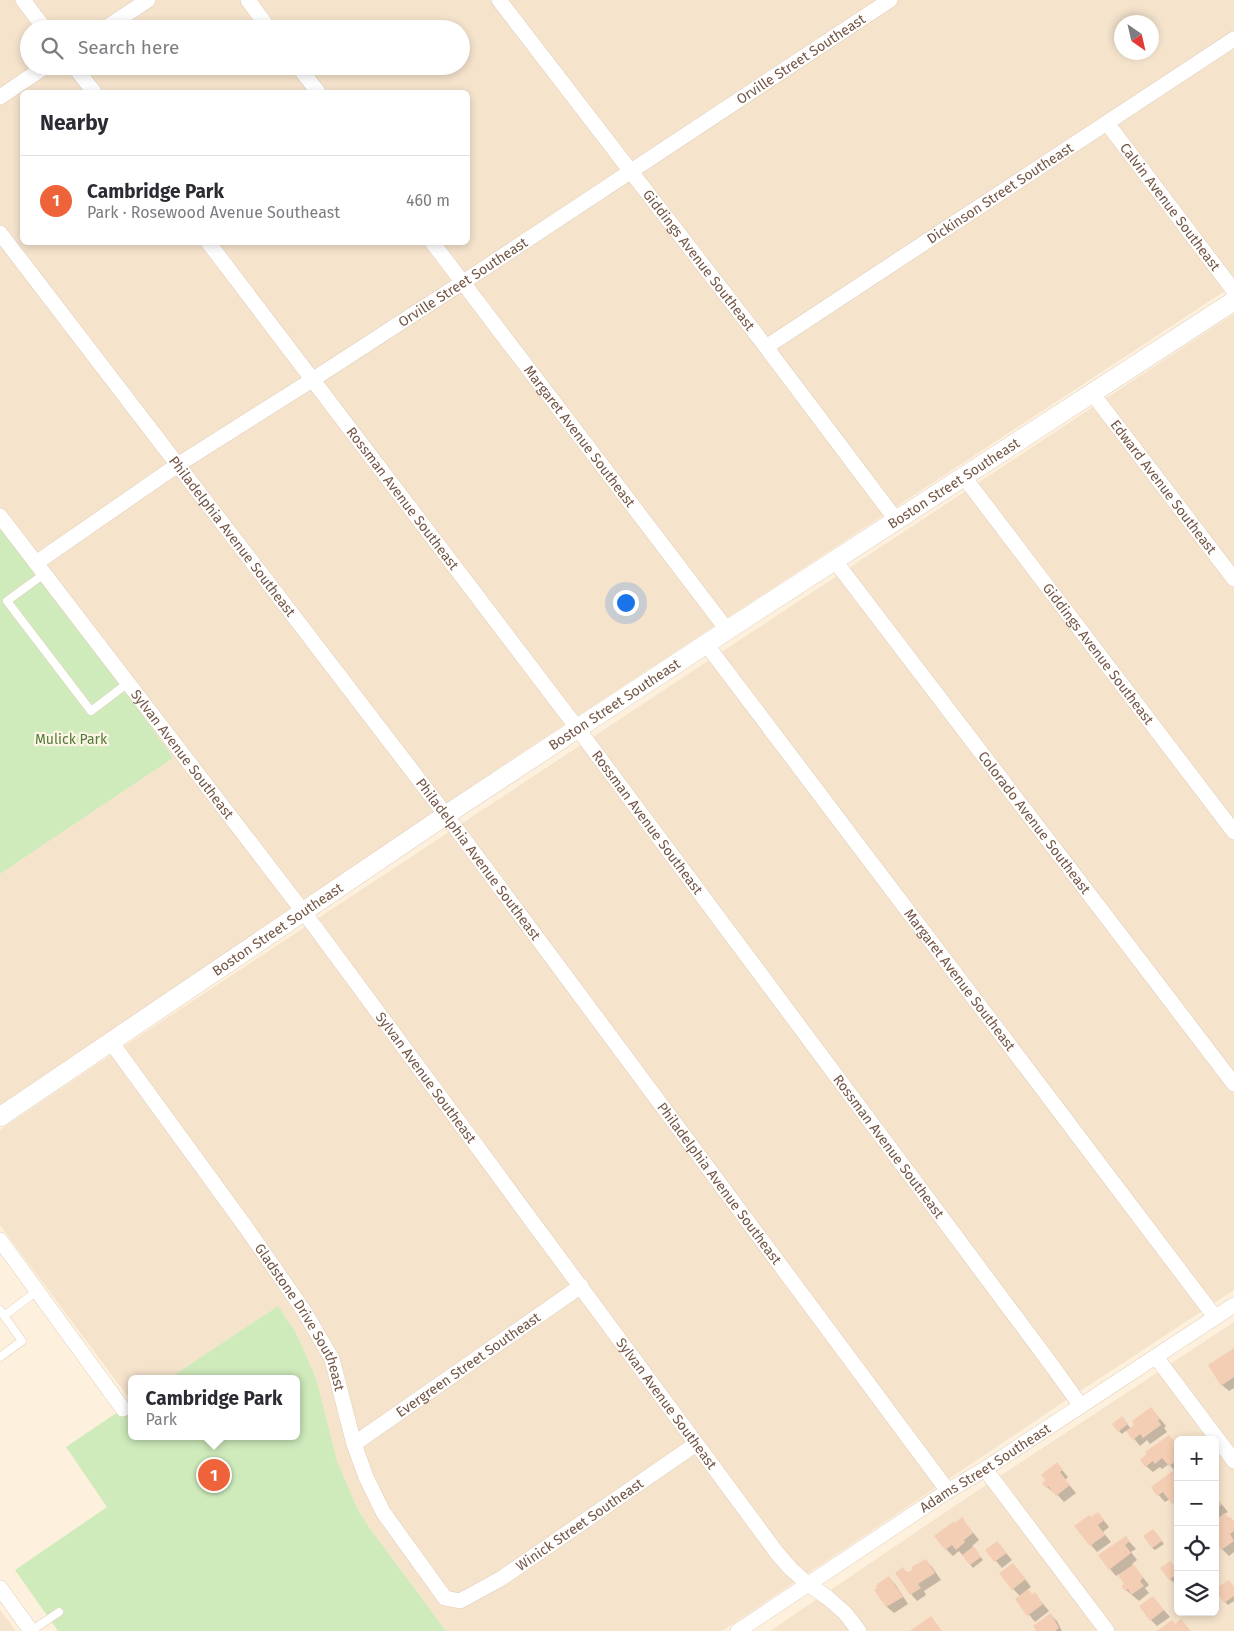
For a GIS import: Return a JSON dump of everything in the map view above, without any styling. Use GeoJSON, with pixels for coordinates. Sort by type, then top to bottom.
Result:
{"type":"FeatureCollection","features":[{"type":"Feature","properties":{"kind":"street"},"geometry":{"type":"LineString","coordinates":[[24,0],[38,20]]}},
{"type":"Feature","properties":{"kind":"street"},"geometry":{"type":"LineString","coordinates":[[118,20],[148,0]]}},
{"type":"Feature","properties":{"kind":"street"},"geometry":{"type":"LineString","coordinates":[[248,0],[263,20]]}},
{"type":"Feature","properties":{"kind":"street","name":"Giddings Avenue Southeast"},"geometry":{"type":"LineString","coordinates":[[499,0],[766,347],[897,521]]}},
{"type":"Feature","properties":{"kind":"street","name":"Orville Street Southeast"},"geometry":{"type":"LineString","coordinates":[[40,568],[178,464],[312,380],[890,0]]}},
{"type":"Feature","properties":{"kind":"street","name":"Dickinson Street Southeast"},"geometry":{"type":"LineString","coordinates":[[766,347],[1234,39]]}},
{"type":"Feature","properties":{"kind":"street"},"geometry":{"type":"LineString","coordinates":[[0,97],[33,75]]}},
{"type":"Feature","properties":{"kind":"street"},"geometry":{"type":"LineString","coordinates":[[81,75],[92,90]]}},
{"type":"Feature","properties":{"kind":"street"},"geometry":{"type":"LineString","coordinates":[[305,75],[316,90]]}},
{"type":"Feature","properties":{"kind":"street","name":"Calvin Avenue Southeast"},"geometry":{"type":"LineString","coordinates":[[1107,124],[1234,291]]}},
{"type":"Feature","properties":{"kind":"street","name":"Philadelphia Avenue Southeast"},"geometry":{"type":"LineString","coordinates":[[0,233],[446,815],[948,1491]]}},
{"type":"Feature","properties":{"kind":"street","name":"Rossman Avenue Southeast"},"geometry":{"type":"LineString","coordinates":[[210,245],[578,729],[1054,1366],[1081,1406]]}},
{"type":"Feature","properties":{"kind":"street","name":"Margaret Avenue Southeast"},"geometry":{"type":"LineString","coordinates":[[434,245],[728,631]]}},
{"type":"Feature","properties":{"kind":"street","name":"Boston Street Southeast"},"geometry":{"type":"LineString","coordinates":[[0,1116],[446,815],[1234,302]]}},
{"type":"Feature","properties":{"kind":"street","name":"Edward Avenue Southeast"},"geometry":{"type":"LineString","coordinates":[[1092,393],[1234,579]]}},
{"type":"Feature","properties":{"kind":"street","name":"Giddings Avenue Southeast"},"geometry":{"type":"LineString","coordinates":[[964,477],[1234,832]]}},
{"type":"Feature","properties":{"kind":"street","name":"Sylvan Avenue Southeast"},"geometry":{"type":"LineString","coordinates":[[0,516],[304,912],[777,1553],[791,1570],[828,1598],[844,1613],[859,1631]]}},
{"type":"Feature","properties":{"kind":"street","name":"Colorado Avenue Southeast"},"geometry":{"type":"LineString","coordinates":[[835,561],[1234,1084]]}},
{"type":"Feature","properties":{"kind":"street","name":"Margaret Avenue Southeast"},"geometry":{"type":"LineString","coordinates":[[706,644],[1215,1317]]}},
{"type":"Feature","properties":{"kind":"street","name":"Gladstone Drive Southeast"},"geometry":{"type":"LineString","coordinates":[[111,1042],[245,1226],[304,1311],[332,1360],[354,1444],[366,1477],[383,1512],[445,1598],[460,1601]]}},
{"type":"Feature","properties":{"kind":"street"},"geometry":{"type":"LineString","coordinates":[[0,1240],[122,1409]]}},
{"type":"Feature","properties":{"kind":"street","name":"Evergreen Street Southeast"},"geometry":{"type":"LineString","coordinates":[[354,1444],[581,1286]]}},
{"type":"Feature","properties":{"kind":"street","name":"Adams Street Southeast"},"geometry":{"type":"LineString","coordinates":[[738,1631],[1234,1304]]}},
{"type":"Feature","properties":{"kind":"street"},"geometry":{"type":"LineString","coordinates":[[1156,1357],[1234,1461]]}},
{"type":"Feature","properties":{"kind":"street","name":"Winick Street Southeast"},"geometry":{"type":"LineString","coordinates":[[460,1601],[502,1578],[696,1444]]}},
{"type":"Feature","properties":{"kind":"street"},"geometry":{"type":"LineString","coordinates":[[985,1469],[1107,1631]]}},
{"type":"Feature","properties":{"kind":"street"},"geometry":{"type":"LineString","coordinates":[[0,1588],[31,1631]]}},
{"type":"Feature","properties":{"kind":"lane"},"geometry":{"type":"LineString","coordinates":[[40,568],[7,602],[91,711],[128,683]]}},
{"type":"Feature","properties":{"kind":"lane"},"geometry":{"type":"LineString","coordinates":[[0,1357],[22,1341],[2,1313],[37,1291]]}},
{"type":"Feature","properties":{"kind":"lane"},"geometry":{"type":"LineString","coordinates":[[31,1631],[59,1612]]}},
{"type":"Feature","properties":{"kind":"shaded area"},"geometry":{"type":"Polygon","coordinates":[[[0,0],[1234,0],[1234,285],[503,765],[0,1105],[0,874],[173,758],[0,532],[0,0]]]}},
{"type":"Feature","properties":{"kind":"shaded area"},"geometry":{"type":"Polygon","coordinates":[[[1234,314],[1234,1290],[722,1631],[446,1631],[358,1510],[337,1461],[316,1378],[296,1333],[278,1306],[174,1375],[128,1375],[128,1397],[0,1225],[0,1130],[1234,314]]]}},
{"type":"Feature","properties":{"kind":"shaded area"},"geometry":{"type":"Polygon","coordinates":[[[1234,1322],[1234,1631],[770,1631],[953,1507],[1234,1322]]]}},
{"type":"Feature","properties":{"kind":"shaded area"},"geometry":{"type":"Polygon","coordinates":[[[0,1610],[16,1631],[0,1631],[0,1610]]]}},
{"type":"Feature","properties":{"kind":"green space","name":"Mulick Park"},"geometry":{"type":"Polygon","coordinates":[[[0,518],[24,547],[173,758],[0,874],[0,518]]]}},
{"type":"Feature","properties":{"kind":"green space"},"geometry":{"type":"Polygon","coordinates":[[[278,1306],[296,1333],[316,1378],[337,1461],[358,1510],[446,1631],[58,1631],[15,1570],[107,1507],[66,1447],[128,1405],[128,1440],[300,1440],[300,1375],[174,1375],[278,1306]]]}},
{"type":"Feature","properties":{"kind":"building"},"geometry":{"type":"Polygon","coordinates":[[[1234,1348],[1234,1377],[1221,1386],[1208,1365],[1234,1348]]]}},
{"type":"Feature","properties":{"kind":"building"},"geometry":{"type":"Polygon","coordinates":[[[1151,1407],[1160,1419],[1158,1420],[1161,1425],[1143,1438],[1140,1434],[1133,1440],[1126,1431],[1134,1425],[1132,1421],[1151,1407]]]}},
{"type":"Feature","properties":{"kind":"building"},"geometry":{"type":"Polygon","coordinates":[[[1122,1416],[1128,1424],[1118,1432],[1112,1424],[1122,1416]]]}},
{"type":"Feature","properties":{"kind":"building"},"geometry":{"type":"Polygon","coordinates":[[[1169,1435],[1174,1441],[1174,1463],[1169,1466],[1162,1458],[1155,1464],[1153,1461],[1145,1467],[1140,1460],[1147,1454],[1145,1452],[1169,1435]]]}},
{"type":"Feature","properties":{"kind":"building"},"geometry":{"type":"Polygon","coordinates":[[[1057,1462],[1063,1470],[1060,1472],[1070,1485],[1056,1496],[1048,1486],[1046,1488],[1042,1483],[1045,1480],[1041,1475],[1057,1462]]]}},
{"type":"Feature","properties":{"kind":"building"},"geometry":{"type":"Polygon","coordinates":[[[1174,1470],[1174,1503],[1172,1504],[1163,1492],[1157,1496],[1151,1487],[1174,1470]]]}},
{"type":"Feature","properties":{"kind":"building"},"geometry":{"type":"Polygon","coordinates":[[[1098,1512],[1104,1520],[1098,1525],[1105,1535],[1090,1546],[1074,1526],[1089,1515],[1091,1517],[1098,1512]]]}},
{"type":"Feature","properties":{"kind":"building"},"geometry":{"type":"Polygon","coordinates":[[[1225,1513],[1234,1522],[1234,1531],[1230,1534],[1234,1541],[1221,1550],[1219,1547],[1219,1517],[1225,1513]]]}},
{"type":"Feature","properties":{"kind":"building"},"geometry":{"type":"Polygon","coordinates":[[[962,1517],[973,1533],[956,1550],[952,1545],[945,1550],[934,1536],[962,1517]]]}},
{"type":"Feature","properties":{"kind":"building"},"geometry":{"type":"Polygon","coordinates":[[[1153,1529],[1162,1541],[1152,1548],[1143,1536],[1153,1529]]]}},
{"type":"Feature","properties":{"kind":"building"},"geometry":{"type":"Polygon","coordinates":[[[1126,1536],[1130,1541],[1125,1545],[1131,1553],[1109,1570],[1098,1555],[1126,1536]]]}},
{"type":"Feature","properties":{"kind":"building"},"geometry":{"type":"Polygon","coordinates":[[[997,1541],[1007,1553],[994,1562],[985,1550],[997,1541]]]}},
{"type":"Feature","properties":{"kind":"building"},"geometry":{"type":"Polygon","coordinates":[[[974,1546],[981,1557],[970,1565],[962,1555],[974,1546]]]}},
{"type":"Feature","properties":{"kind":"building"},"geometry":{"type":"Polygon","coordinates":[[[926,1559],[935,1573],[918,1584],[921,1588],[910,1595],[895,1573],[903,1567],[907,1573],[913,1569],[911,1567],[926,1559]]]}},
{"type":"Feature","properties":{"kind":"building"},"geometry":{"type":"Polygon","coordinates":[[[1170,1561],[1174,1566],[1174,1576],[1169,1580],[1160,1568],[1170,1561]]]}},
{"type":"Feature","properties":{"kind":"building"},"geometry":{"type":"Polygon","coordinates":[[[1013,1563],[1026,1579],[1012,1590],[999,1573],[1013,1563]]]}},
{"type":"Feature","properties":{"kind":"building"},"geometry":{"type":"Polygon","coordinates":[[[1134,1564],[1143,1578],[1140,1581],[1144,1586],[1131,1595],[1128,1589],[1125,1591],[1121,1586],[1124,1584],[1118,1575],[1134,1564]]]}},
{"type":"Feature","properties":{"kind":"building"},"geometry":{"type":"Polygon","coordinates":[[[889,1576],[903,1597],[886,1607],[874,1590],[877,1588],[876,1585],[889,1576]]]}},
{"type":"Feature","properties":{"kind":"building"},"geometry":{"type":"Polygon","coordinates":[[[1229,1580],[1234,1587],[1234,1596],[1224,1603],[1219,1595],[1219,1586],[1229,1580]]]}},
{"type":"Feature","properties":{"kind":"building"},"geometry":{"type":"Polygon","coordinates":[[[1028,1589],[1032,1594],[1035,1592],[1043,1604],[1027,1616],[1015,1599],[1028,1589]]]}},
{"type":"Feature","properties":{"kind":"building"},"geometry":{"type":"Polygon","coordinates":[[[1153,1596],[1164,1610],[1150,1621],[1139,1606],[1153,1596]]]}},
{"type":"Feature","properties":{"kind":"building"},"geometry":{"type":"Polygon","coordinates":[[[1051,1613],[1059,1628],[1055,1631],[1036,1631],[1033,1626],[1051,1613]]]}},
{"type":"Feature","properties":{"kind":"building"},"geometry":{"type":"Polygon","coordinates":[[[931,1616],[942,1631],[910,1631],[931,1616]]]}},
{"type":"Feature","properties":{"kind":"building"},"geometry":{"type":"Polygon","coordinates":[[[1181,1619],[1191,1631],[1157,1631],[1172,1620],[1175,1624],[1181,1619]]]}},
{"type":"Feature","properties":{"kind":"place","name":"Cambridge Park"},"geometry":{"type":"Point","coordinates":[214,1475]}}]}
